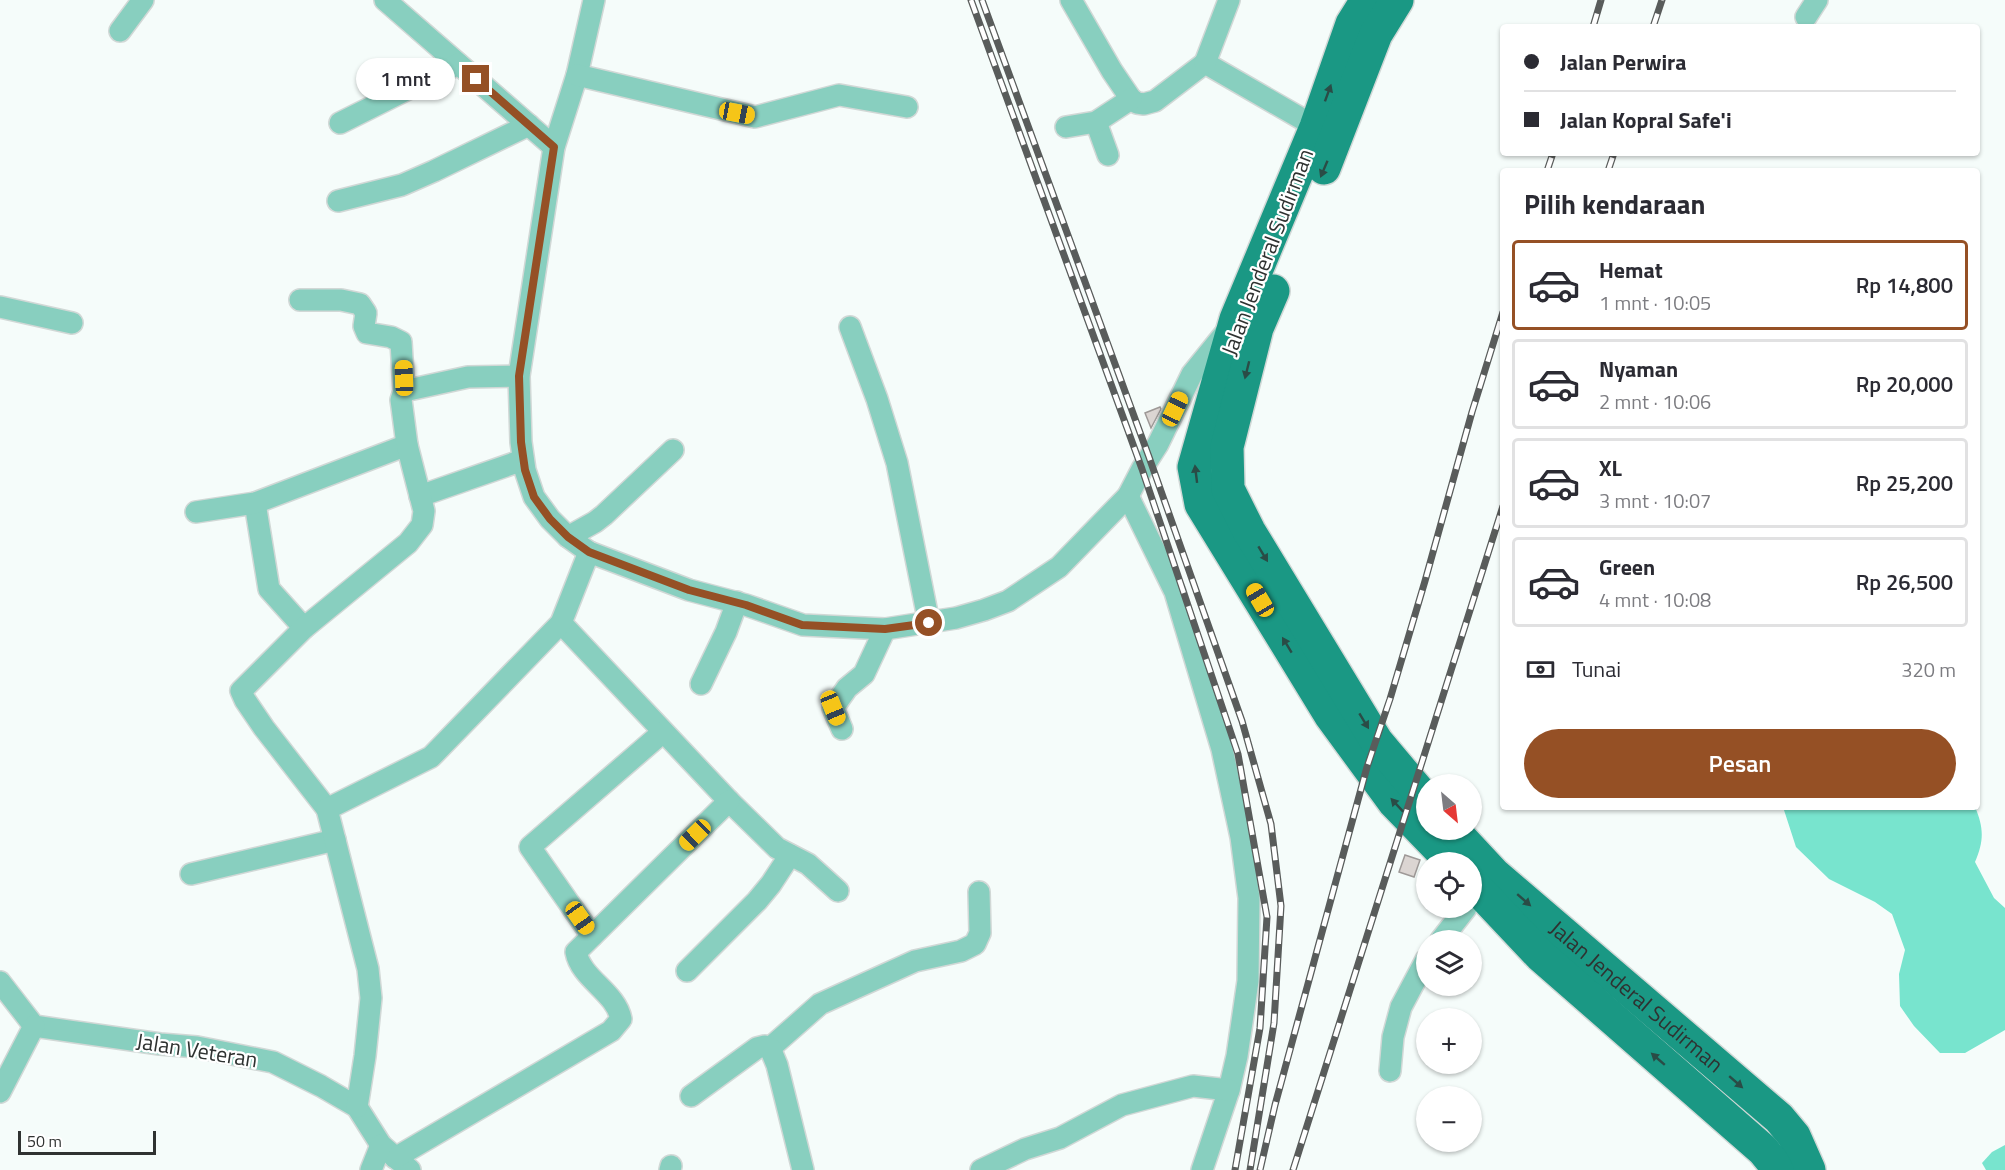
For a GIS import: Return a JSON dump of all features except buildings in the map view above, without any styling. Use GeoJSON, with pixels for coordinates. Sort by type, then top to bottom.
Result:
{"type":"FeatureCollection","features":[{"type":"Feature","properties":{"kind":"highway","name":"Jalan Jenderal Sudirman"},"geometry":{"type":"LineString","coordinates":[[1367,0],[1353,24],[1194,467],[1201,504],[1331,716],[1394,802],[1442,852]]}},
{"type":"Feature","properties":{"kind":"highway","name":"Jalan Jenderal Sudirman"},"geometry":{"type":"LineString","coordinates":[[1397,0],[1376,34],[1336,139],[1247,324],[1227,447],[1228,489],[1249,531],[1377,742],[1416,788]]}},
{"type":"Feature","properties":{"kind":"highway","name":"Jalan Jenderal Sudirman"},"geometry":{"type":"LineString","coordinates":[[1482,895],[1779,1118],[1794,1136],[1809,1170]]}},
{"type":"Feature","properties":{"kind":"highway","name":"Jalan Jenderal Sudirman"},"geometry":{"type":"LineString","coordinates":[[1482,897],[1540,955],[1762,1150],[1777,1170]]}},
{"type":"Feature","properties":{"kind":"street"},"geometry":{"type":"LineString","coordinates":[[120,31],[142,0]]}},
{"type":"Feature","properties":{"kind":"street"},"geometry":{"type":"LineString","coordinates":[[385,0],[554,147]]}},
{"type":"Feature","properties":{"kind":"street"},"geometry":{"type":"LineString","coordinates":[[594,0],[577,75],[554,147],[519,376],[523,460],[534,497],[550,519],[568,537],[589,552],[689,590],[737,602],[802,625],[885,629],[929,623],[984,610],[1008,601],[1059,567],[1128,496],[1158,444],[1192,374],[1247,324]]}},
{"type":"Feature","properties":{"kind":"street"},"geometry":{"type":"LineString","coordinates":[[1071,0],[1131,99],[1144,104],[1155,101],[1205,63],[1229,0]]}},
{"type":"Feature","properties":{"kind":"street"},"geometry":{"type":"LineString","coordinates":[[1205,63],[1316,127]]}},
{"type":"Feature","properties":{"kind":"street"},"geometry":{"type":"LineString","coordinates":[[340,123],[458,64]]}},
{"type":"Feature","properties":{"kind":"street"},"geometry":{"type":"LineString","coordinates":[[577,75],[755,117],[839,95],[907,107]]}},
{"type":"Feature","properties":{"kind":"street"},"geometry":{"type":"LineString","coordinates":[[1066,126],[1096,122],[1131,99]]}},
{"type":"Feature","properties":{"kind":"street"},"geometry":{"type":"LineString","coordinates":[[1096,122],[1108,155]]}},
{"type":"Feature","properties":{"kind":"street"},"geometry":{"type":"LineString","coordinates":[[338,201],[402,185],[529,125]]}},
{"type":"Feature","properties":{"kind":"street"},"geometry":{"type":"LineString","coordinates":[[300,300],[341,300],[360,304],[366,314],[364,326],[367,333],[391,337],[401,342],[404,391],[401,400],[407,445],[424,519],[414,537],[304,628],[244,687],[241,693],[264,728],[327,809],[368,969],[371,998],[357,1107]]}},
{"type":"Feature","properties":{"kind":"street"},"geometry":{"type":"LineString","coordinates":[[0,307],[72,323]]}},
{"type":"Feature","properties":{"kind":"street"},"geometry":{"type":"LineString","coordinates":[[850,327],[877,399],[897,463],[929,623]]}},
{"type":"Feature","properties":{"kind":"street"},"geometry":{"type":"LineString","coordinates":[[404,391],[468,377],[519,376]]}},
{"type":"Feature","properties":{"kind":"street"},"geometry":{"type":"LineString","coordinates":[[196,512],[255,503],[407,445]]}},
{"type":"Feature","properties":{"kind":"street"},"geometry":{"type":"LineString","coordinates":[[568,537],[595,522],[673,450]]}},
{"type":"Feature","properties":{"kind":"street"},"geometry":{"type":"LineString","coordinates":[[420,496],[523,460]]}},
{"type":"Feature","properties":{"kind":"street"},"geometry":{"type":"LineString","coordinates":[[1128,496],[1175,592],[1222,749],[1241,837],[1249,898],[1248,981],[1237,1056],[1229,1090],[1202,1170]]}},
{"type":"Feature","properties":{"kind":"street"},"geometry":{"type":"LineString","coordinates":[[255,503],[269,589],[304,628]]}},
{"type":"Feature","properties":{"kind":"street"},"geometry":{"type":"LineString","coordinates":[[327,809],[431,757],[561,623],[589,552]]}},
{"type":"Feature","properties":{"kind":"street"},"geometry":{"type":"LineString","coordinates":[[701,684],[726,632],[737,602]]}},
{"type":"Feature","properties":{"kind":"street"},"geometry":{"type":"LineString","coordinates":[[561,623],[729,801],[777,848],[808,864],[838,891]]}},
{"type":"Feature","properties":{"kind":"street"},"geometry":{"type":"LineString","coordinates":[[842,729],[833,708],[847,688],[864,674],[885,629]]}},
{"type":"Feature","properties":{"kind":"street"},"geometry":{"type":"LineString","coordinates":[[592,936],[530,847],[663,732]]}},
{"type":"Feature","properties":{"kind":"street"},"geometry":{"type":"LineString","coordinates":[[371,1170],[395,1158],[619,1024],[621,1019],[619,1011],[599,985],[578,964],[576,952],[729,801]]}},
{"type":"Feature","properties":{"kind":"street"},"geometry":{"type":"LineString","coordinates":[[191,874],[335,840]]}},
{"type":"Feature","properties":{"kind":"street"},"geometry":{"type":"LineString","coordinates":[[687,971],[757,900],[771,884],[790,855]]}},
{"type":"Feature","properties":{"kind":"street"},"geometry":{"type":"LineString","coordinates":[[770,1048],[820,1004],[915,961],[961,951],[975,944],[980,933],[979,892]]}},
{"type":"Feature","properties":{"kind":"street"},"geometry":{"type":"LineString","coordinates":[[1390,1071],[1393,1036],[1401,1007],[1416,979]]}},
{"type":"Feature","properties":{"kind":"street"},"geometry":{"type":"LineString","coordinates":[[0,982],[34,1026],[0,1092]]}},
{"type":"Feature","properties":{"kind":"street","name":"Jalan Veteran"},"geometry":{"type":"LineString","coordinates":[[34,1026],[197,1047],[273,1062],[357,1107],[395,1158]]}},
{"type":"Feature","properties":{"kind":"street"},"geometry":{"type":"LineString","coordinates":[[691,1096],[757,1048],[765,1046],[770,1048],[777,1065],[803,1170]]}},
{"type":"Feature","properties":{"kind":"street"},"geometry":{"type":"LineString","coordinates":[[981,1170],[1025,1149],[1060,1138],[1122,1105],[1193,1086],[1229,1090]]}},
{"type":"Feature","properties":{"kind":"shaded area"},"geometry":{"type":"Polygon","coordinates":[[[1784,810],[1976,810],[1982,834],[1975,862],[1994,898],[2005,908],[2005,1030],[1965,1053],[1940,1053],[1914,1026],[1900,1006],[1899,974],[1905,950],[1892,914],[1875,902],[1829,879],[1796,847],[1784,810]]]}},
{"type":"Feature","properties":{"kind":"shaded area"},"geometry":{"type":"Polygon","coordinates":[[[2005,1145],[2005,1170],[1986,1170],[1982,1163],[1992,1152],[2005,1145]]]}},
{"type":"Feature","properties":{"kind":"railway"},"geometry":{"type":"LineString","coordinates":[[971,0],[1142,469],[1238,754],[1267,917],[1260,1028],[1235,1170]]}},
{"type":"Feature","properties":{"kind":"railway"},"geometry":{"type":"LineString","coordinates":[[982,0],[1149,457],[1242,721],[1271,824],[1281,906],[1274,1023],[1250,1170]]}},
{"type":"Feature","properties":{"kind":"railway"},"geometry":{"type":"LineString","coordinates":[[1594,24],[1601,0]]}},
{"type":"Feature","properties":{"kind":"railway"},"geometry":{"type":"LineString","coordinates":[[1654,24],[1662,0]]}},
{"type":"Feature","properties":{"kind":"railway"},"geometry":{"type":"LineString","coordinates":[[1548,168],[1552,156]]}},
{"type":"Feature","properties":{"kind":"railway"},"geometry":{"type":"LineString","coordinates":[[1609,168],[1613,156]]}},
{"type":"Feature","properties":{"kind":"railway"},"geometry":{"type":"LineString","coordinates":[[1260,1170],[1275,1105],[1367,767],[1390,699],[1500,322]]}},
{"type":"Feature","properties":{"kind":"railway"},"geometry":{"type":"LineString","coordinates":[[1293,1170],[1500,515]]}},
{"type":"Feature","properties":{"kind":"route"},"geometry":{"type":"LineString","coordinates":[[476,79],[554,147],[519,376],[521,442],[525,470],[534,497],[550,519],[568,537],[589,552],[689,590],[746,605],[802,625],[885,629],[929,623]]}}]}
